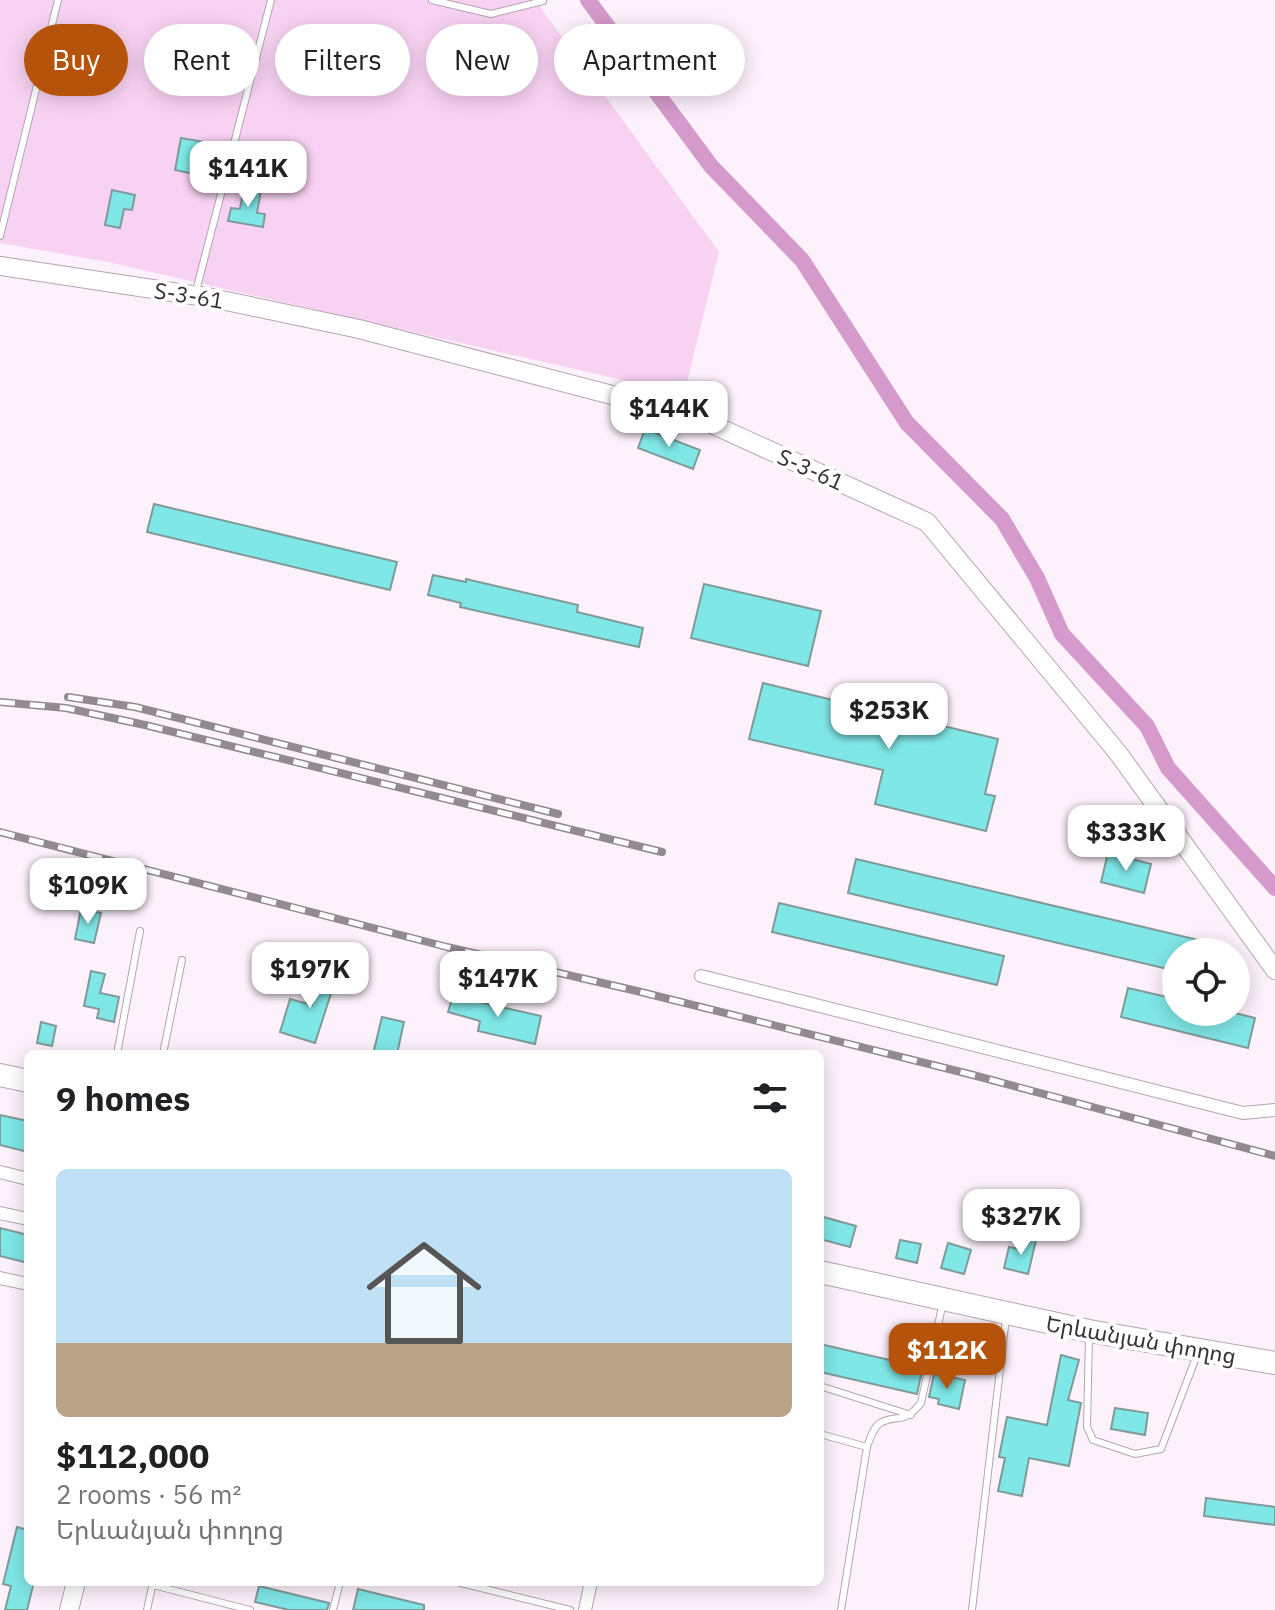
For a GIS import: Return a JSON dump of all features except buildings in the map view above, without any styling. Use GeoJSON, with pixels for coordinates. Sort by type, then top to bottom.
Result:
{"type":"FeatureCollection","features":[{"type":"Feature","properties":{"kind":"highway"},"geometry":{"type":"LineString","coordinates":[[0,1075],[24,1080]]}},
{"type":"Feature","properties":{"kind":"highway","name":"Երևանյան փողոց"},"geometry":{"type":"LineString","coordinates":[[824,1273],[1089,1331],[1275,1363]]}},
{"type":"Feature","properties":{"kind":"street","name":"Տ-3-61"},"geometry":{"type":"LineString","coordinates":[[0,266],[195,295],[359,329],[696,417],[927,522],[1118,753],[1275,970]]}},
{"type":"Feature","properties":{"kind":"street"},"geometry":{"type":"LineString","coordinates":[[701,976],[1243,1113],[1275,1110]]}},
{"type":"Feature","properties":{"kind":"street"},"geometry":{"type":"LineString","coordinates":[[0,1172],[24,1178]]}},
{"type":"Feature","properties":{"kind":"street"},"geometry":{"type":"LineString","coordinates":[[0,1213],[24,1218]]}},
{"type":"Feature","properties":{"kind":"street"},"geometry":{"type":"LineString","coordinates":[[0,1278],[24,1283]]}},
{"type":"Feature","properties":{"kind":"street"},"geometry":{"type":"LineString","coordinates":[[69,1610],[75,1586]]}},
{"type":"Feature","properties":{"kind":"street"},"geometry":{"type":"LineString","coordinates":[[585,1610],[590,1586]]}},
{"type":"Feature","properties":{"kind":"lane"},"geometry":{"type":"LineString","coordinates":[[0,236],[58,0]]}},
{"type":"Feature","properties":{"kind":"lane"},"geometry":{"type":"LineString","coordinates":[[195,295],[271,0]]}},
{"type":"Feature","properties":{"kind":"lane"},"geometry":{"type":"LineString","coordinates":[[432,0],[491,14],[543,1]]}},
{"type":"Feature","properties":{"kind":"lane"},"geometry":{"type":"LineString","coordinates":[[118,1050],[140,931]]}},
{"type":"Feature","properties":{"kind":"lane"},"geometry":{"type":"LineString","coordinates":[[164,1050],[182,960]]}},
{"type":"Feature","properties":{"kind":"lane"},"geometry":{"type":"LineString","coordinates":[[841,1610],[867,1447],[881,1422],[911,1415],[921,1403],[943,1300]]}},
{"type":"Feature","properties":{"kind":"lane"},"geometry":{"type":"LineString","coordinates":[[972,1610],[1006,1314]]}},
{"type":"Feature","properties":{"kind":"lane"},"geometry":{"type":"LineString","coordinates":[[1089,1331],[1087,1427],[1093,1440],[1135,1454],[1161,1449],[1198,1351]]}},
{"type":"Feature","properties":{"kind":"lane"},"geometry":{"type":"LineString","coordinates":[[824,1387],[911,1415]]}},
{"type":"Feature","properties":{"kind":"lane"},"geometry":{"type":"LineString","coordinates":[[824,1435],[867,1447]]}},
{"type":"Feature","properties":{"kind":"lane"},"geometry":{"type":"LineString","coordinates":[[147,1610],[153,1586]]}},
{"type":"Feature","properties":{"kind":"lane"},"geometry":{"type":"LineString","coordinates":[[160,1586],[250,1610]]}},
{"type":"Feature","properties":{"kind":"lane"},"geometry":{"type":"LineString","coordinates":[[333,1610],[339,1586]]}},
{"type":"Feature","properties":{"kind":"lane"},"geometry":{"type":"LineString","coordinates":[[473,1586],[570,1610]]}},
{"type":"Feature","properties":{"kind":"shaded area"},"geometry":{"type":"Polygon","coordinates":[[[0,0],[535,0],[554,26],[554,96],[605,96],[719,252],[684,394],[108,262],[0,243],[0,0]]]}},
{"type":"Feature","properties":{"kind":"waterway"},"geometry":{"type":"LineString","coordinates":[[588,0],[711,166],[802,260],[907,423],[1002,519],[1037,578],[1062,634],[1147,726],[1168,768],[1275,888]]}},
{"type":"Feature","properties":{"kind":"railway"},"geometry":{"type":"LineString","coordinates":[[68,697],[135,707],[558,814]]}},
{"type":"Feature","properties":{"kind":"railway"},"geometry":{"type":"LineString","coordinates":[[0,702],[66,708],[145,725],[662,852]]}},
{"type":"Feature","properties":{"kind":"railway"},"geometry":{"type":"LineString","coordinates":[[0,832],[447,947],[973,1075],[1275,1156]]}}]}
